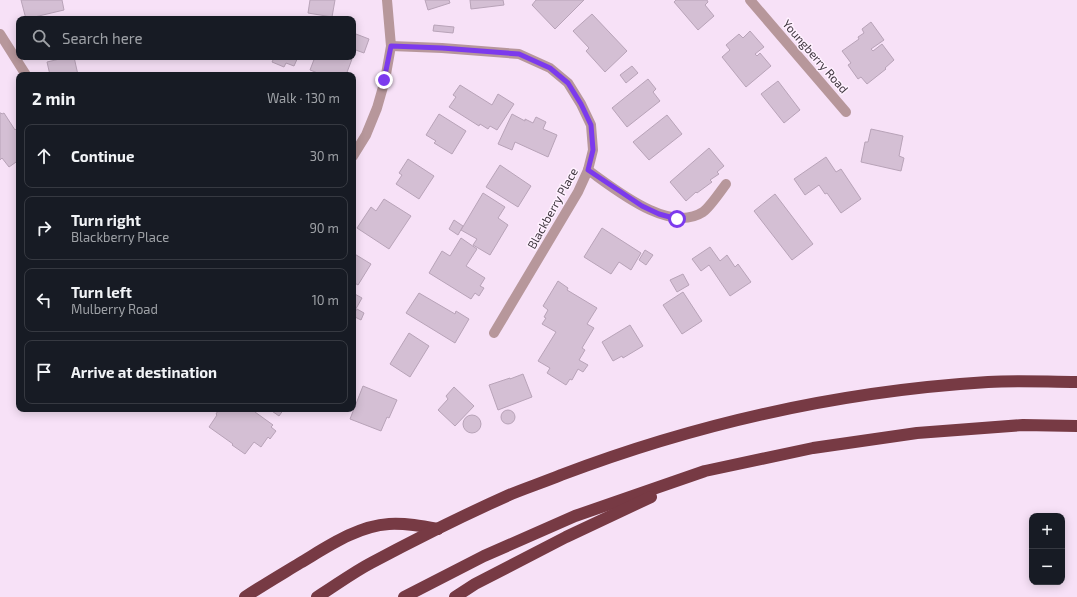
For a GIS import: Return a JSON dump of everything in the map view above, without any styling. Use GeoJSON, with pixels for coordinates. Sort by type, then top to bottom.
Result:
{"type":"FeatureCollection","features":[{"type":"Feature","properties":{"kind":"highway"},"geometry":{"type":"LineString","coordinates":[[317,597],[370,564],[509,495],[595,462],[680,434],[745,418],[835,400],[918,388],[990,382],[1077,382]]}},
{"type":"Feature","properties":{"kind":"highway"},"geometry":{"type":"LineString","coordinates":[[404,597],[484,556],[576,516],[705,471],[813,448],[916,433],[1023,425],[1077,426]]}},
{"type":"Feature","properties":{"kind":"highway"},"geometry":{"type":"LineString","coordinates":[[455,597],[475,584],[559,541],[705,471]]}},
{"type":"Feature","properties":{"kind":"highway"},"geometry":{"type":"LineString","coordinates":[[246,597],[343,538],[364,529],[389,524],[412,525],[438,529]]}},
{"type":"Feature","properties":{"kind":"street"},"geometry":{"type":"LineString","coordinates":[[356,151],[366,135],[377,108],[391,46],[386,0]]}},
{"type":"Feature","properties":{"kind":"street","name":"Youngberry Road"},"geometry":{"type":"LineString","coordinates":[[750,0],[846,112]]}},
{"type":"Feature","properties":{"kind":"street"},"geometry":{"type":"LineString","coordinates":[[0,34],[16,59]]}},
{"type":"Feature","properties":{"kind":"street","name":"Blackberry Place"},"geometry":{"type":"LineString","coordinates":[[391,46],[519,54],[550,68],[568,83],[581,104],[591,125],[593,150],[588,170],[578,192],[494,333]]}},
{"type":"Feature","properties":{"kind":"street"},"geometry":{"type":"LineString","coordinates":[[16,60],[24,72]]}},
{"type":"Feature","properties":{"kind":"street"},"geometry":{"type":"LineString","coordinates":[[588,170],[642,206],[659,214],[677,219],[692,217],[703,212],[726,184]]}},
{"type":"Feature","properties":{"kind":"building"},"geometry":{"type":"Polygon","coordinates":[[[21,0],[62,0],[64,10],[39,16],[25,16],[21,0]]]}},
{"type":"Feature","properties":{"kind":"building"},"geometry":{"type":"Polygon","coordinates":[[[310,0],[335,0],[332,16],[308,13],[310,0]]]}},
{"type":"Feature","properties":{"kind":"building"},"geometry":{"type":"Polygon","coordinates":[[[425,0],[449,0],[450,3],[428,10],[425,0]]]}},
{"type":"Feature","properties":{"kind":"building"},"geometry":{"type":"Polygon","coordinates":[[[470,0],[503,0],[504,5],[471,9],[470,0]]]}},
{"type":"Feature","properties":{"kind":"building"},"geometry":{"type":"Polygon","coordinates":[[[536,0],[584,0],[555,29],[532,5],[536,0]]]}},
{"type":"Feature","properties":{"kind":"building"},"geometry":{"type":"Polygon","coordinates":[[[676,0],[707,0],[708,2],[705,5],[714,16],[698,30],[674,2],[676,0]]]}},
{"type":"Feature","properties":{"kind":"building"},"geometry":{"type":"Polygon","coordinates":[[[592,14],[627,51],[605,72],[586,51],[589,48],[573,31],[592,14]]]}},
{"type":"Feature","properties":{"kind":"building"},"geometry":{"type":"Polygon","coordinates":[[[871,22],[884,40],[871,49],[873,51],[882,44],[894,60],[885,68],[886,69],[867,84],[861,77],[858,79],[848,65],[851,63],[842,51],[859,39],[858,37],[864,33],[862,29],[871,22]]]}},
{"type":"Feature","properties":{"kind":"building"},"geometry":{"type":"Polygon","coordinates":[[[434,25],[454,27],[453,33],[433,31],[434,25]]]}},
{"type":"Feature","properties":{"kind":"building"},"geometry":{"type":"Polygon","coordinates":[[[750,31],[764,47],[755,54],[757,56],[760,53],[771,66],[746,87],[722,57],[730,50],[726,45],[739,34],[743,38],[750,31]]]}},
{"type":"Feature","properties":{"kind":"building"},"geometry":{"type":"Polygon","coordinates":[[[356,34],[369,39],[364,53],[356,50],[356,34]]]}},
{"type":"Feature","properties":{"kind":"building"},"geometry":{"type":"Polygon","coordinates":[[[55,60],[75,60],[77,72],[49,72],[47,62],[55,60]]]}},
{"type":"Feature","properties":{"kind":"building"},"geometry":{"type":"Polygon","coordinates":[[[273,60],[297,60],[294,66],[286,63],[284,67],[272,62],[273,60]]]}},
{"type":"Feature","properties":{"kind":"building"},"geometry":{"type":"Polygon","coordinates":[[[314,60],[352,60],[347,72],[315,72],[310,70],[314,60]]]}},
{"type":"Feature","properties":{"kind":"building"},"geometry":{"type":"Polygon","coordinates":[[[632,66],[638,73],[626,83],[620,75],[632,66]]]}},
{"type":"Feature","properties":{"kind":"building"},"geometry":{"type":"Polygon","coordinates":[[[648,79],[656,89],[653,92],[660,101],[627,127],[612,108],[648,79]]]}},
{"type":"Feature","properties":{"kind":"building"},"geometry":{"type":"Polygon","coordinates":[[[778,81],[800,110],[784,123],[761,94],[778,81]]]}},
{"type":"Feature","properties":{"kind":"building"},"geometry":{"type":"Polygon","coordinates":[[[460,85],[492,105],[498,94],[514,104],[497,130],[490,126],[488,129],[480,124],[479,126],[449,107],[456,97],[453,95],[460,85]]]}},
{"type":"Feature","properties":{"kind":"building"},"geometry":{"type":"Polygon","coordinates":[[[0,113],[4,113],[15,130],[16,129],[16,162],[9,167],[2,158],[0,160],[0,113]]]}},
{"type":"Feature","properties":{"kind":"building"},"geometry":{"type":"Polygon","coordinates":[[[439,114],[466,131],[452,154],[434,143],[436,141],[426,135],[439,114]]]}},
{"type":"Feature","properties":{"kind":"building"},"geometry":{"type":"Polygon","coordinates":[[[512,114],[525,121],[525,119],[533,123],[536,117],[546,122],[543,129],[557,135],[548,157],[515,142],[512,150],[498,144],[512,114]]]}},
{"type":"Feature","properties":{"kind":"building"},"geometry":{"type":"Polygon","coordinates":[[[667,115],[682,134],[649,160],[633,142],[667,115]]]}},
{"type":"Feature","properties":{"kind":"building"},"geometry":{"type":"Polygon","coordinates":[[[871,129],[903,136],[899,156],[904,158],[901,171],[861,162],[865,142],[868,142],[871,129]]]}},
{"type":"Feature","properties":{"kind":"building"},"geometry":{"type":"Polygon","coordinates":[[[709,148],[724,166],[717,172],[719,174],[710,180],[712,182],[697,193],[696,192],[686,201],[670,182],[709,148]]]}},
{"type":"Feature","properties":{"kind":"building"},"geometry":{"type":"Polygon","coordinates":[[[826,157],[836,172],[841,169],[861,199],[841,213],[827,193],[825,194],[819,185],[805,195],[794,179],[826,157]]]}},
{"type":"Feature","properties":{"kind":"building"},"geometry":{"type":"Polygon","coordinates":[[[408,159],[434,176],[419,199],[396,184],[402,175],[399,173],[408,159]]]}},
{"type":"Feature","properties":{"kind":"building"},"geometry":{"type":"Polygon","coordinates":[[[500,165],[531,186],[518,207],[486,187],[500,165]]]}},
{"type":"Feature","properties":{"kind":"building"},"geometry":{"type":"Polygon","coordinates":[[[483,193],[505,207],[498,218],[508,225],[490,255],[473,245],[477,239],[461,230],[483,193]]]}},
{"type":"Feature","properties":{"kind":"building"},"geometry":{"type":"Polygon","coordinates":[[[775,194],[813,244],[792,260],[754,211],[775,194]]]}},
{"type":"Feature","properties":{"kind":"building"},"geometry":{"type":"Polygon","coordinates":[[[384,199],[411,216],[389,249],[357,228],[371,207],[376,211],[384,199]]]}},
{"type":"Feature","properties":{"kind":"building"},"geometry":{"type":"Polygon","coordinates":[[[454,220],[463,226],[458,235],[449,229],[454,220]]]}},
{"type":"Feature","properties":{"kind":"building"},"geometry":{"type":"Polygon","coordinates":[[[602,228],[641,253],[631,270],[619,262],[611,274],[584,257],[602,228]]]}},
{"type":"Feature","properties":{"kind":"building"},"geometry":{"type":"Polygon","coordinates":[[[461,238],[477,249],[466,266],[485,278],[480,286],[484,288],[479,296],[475,293],[471,299],[429,273],[442,251],[450,256],[461,238]]]}},
{"type":"Feature","properties":{"kind":"building"},"geometry":{"type":"Polygon","coordinates":[[[710,247],[720,261],[727,255],[735,267],[738,264],[751,282],[730,296],[709,265],[701,271],[692,259],[710,247]]]}},
{"type":"Feature","properties":{"kind":"building"},"geometry":{"type":"Polygon","coordinates":[[[645,250],[653,255],[646,265],[639,260],[645,250]]]}},
{"type":"Feature","properties":{"kind":"building"},"geometry":{"type":"Polygon","coordinates":[[[356,255],[371,264],[358,285],[356,284],[356,255]]]}},
{"type":"Feature","properties":{"kind":"building"},"geometry":{"type":"Polygon","coordinates":[[[683,274],[689,285],[677,292],[670,280],[683,274]]]}},
{"type":"Feature","properties":{"kind":"building"},"geometry":{"type":"Polygon","coordinates":[[[558,281],[568,288],[567,290],[597,308],[587,324],[594,328],[582,348],[585,350],[579,360],[588,365],[583,372],[578,369],[572,380],[570,379],[566,385],[547,373],[550,368],[538,361],[556,332],[542,324],[546,318],[544,317],[548,310],[543,306],[558,281]]]}},
{"type":"Feature","properties":{"kind":"building"},"geometry":{"type":"Polygon","coordinates":[[[683,292],[702,321],[682,334],[663,305],[683,292]]]}},
{"type":"Feature","properties":{"kind":"building"},"geometry":{"type":"Polygon","coordinates":[[[419,293],[455,314],[456,311],[469,319],[455,343],[406,313],[419,293]]]}},
{"type":"Feature","properties":{"kind":"building"},"geometry":{"type":"Polygon","coordinates":[[[356,295],[362,298],[356,309],[356,295]]]}},
{"type":"Feature","properties":{"kind":"building"},"geometry":{"type":"Polygon","coordinates":[[[357,309],[364,313],[361,320],[356,318],[357,309]]]}},
{"type":"Feature","properties":{"kind":"building"},"geometry":{"type":"Polygon","coordinates":[[[630,325],[643,346],[623,358],[622,356],[613,361],[602,342],[630,325]]]}},
{"type":"Feature","properties":{"kind":"building"},"geometry":{"type":"Polygon","coordinates":[[[409,333],[429,346],[410,377],[390,364],[409,333]]]}},
{"type":"Feature","properties":{"kind":"building"},"geometry":{"type":"Polygon","coordinates":[[[523,374],[532,397],[498,410],[489,385],[523,374]]]}},
{"type":"Feature","properties":{"kind":"building"},"geometry":{"type":"Polygon","coordinates":[[[363,386],[397,400],[381,431],[350,419],[353,412],[356,412],[356,404],[363,386]]]}},
{"type":"Feature","properties":{"kind":"building"},"geometry":{"type":"Polygon","coordinates":[[[454,387],[474,406],[455,426],[438,410],[448,399],[446,396],[454,387]]]}},
{"type":"Feature","properties":{"kind":"building"},"geometry":{"type":"Polygon","coordinates":[[[505,410],[511,410],[515,414],[515,420],[511,424],[505,424],[501,420],[501,414],[505,410]]]}},
{"type":"Feature","properties":{"kind":"building"},"geometry":{"type":"Polygon","coordinates":[[[217,412],[255,412],[273,425],[271,427],[276,431],[270,439],[268,437],[261,447],[254,442],[245,454],[209,427],[217,415],[217,412]]]}},
{"type":"Feature","properties":{"kind":"building"},"geometry":{"type":"Polygon","coordinates":[[[273,412],[282,412],[279,416],[273,412]]]}},
{"type":"Feature","properties":{"kind":"building"},"geometry":{"type":"Polygon","coordinates":[[[472,415],[478,418],[481,424],[478,430],[472,433],[466,430],[463,424],[466,418],[472,415]]]}},
{"type":"Feature","properties":{"kind":"route"},"geometry":{"type":"LineString","coordinates":[[384,80],[391,46],[519,54],[550,68],[568,83],[581,104],[591,125],[593,150],[588,170],[642,206],[659,214],[677,219]]}}]}
